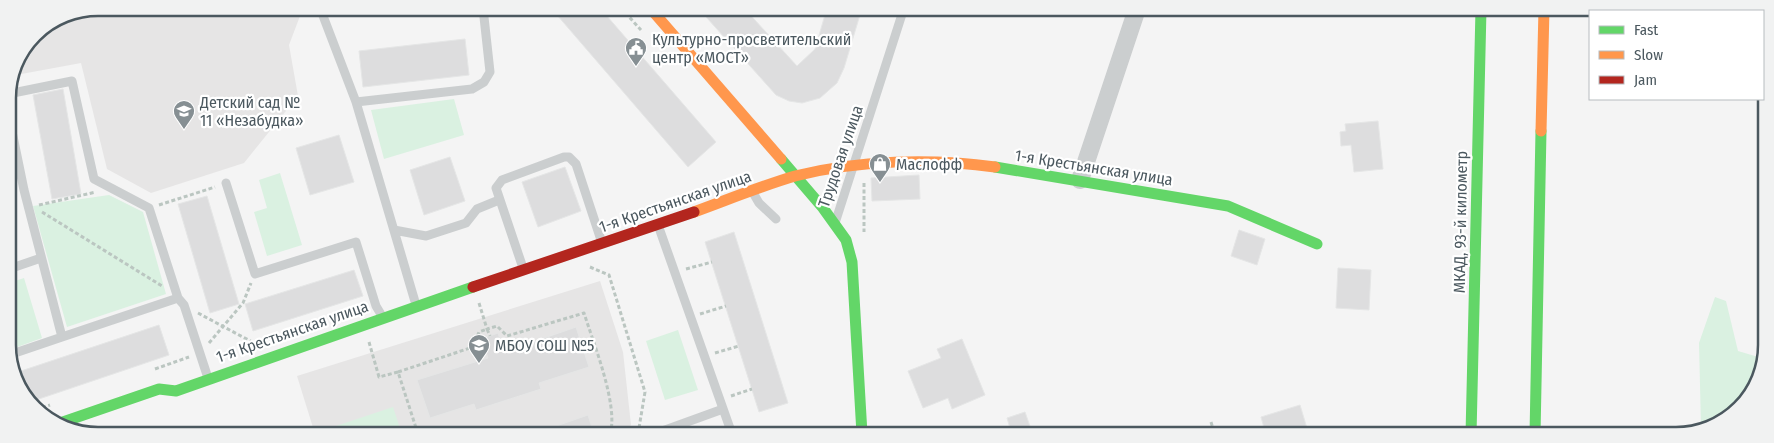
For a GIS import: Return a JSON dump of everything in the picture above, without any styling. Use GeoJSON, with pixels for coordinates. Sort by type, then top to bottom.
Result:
{"type":"FeatureCollection","features":[{"type":"Feature","properties":{"kind":"main road"},"geometry":{"type":"LineString","coordinates":[[657,16],[835,222]]}},
{"type":"Feature","properties":{"kind":"main road","name":"МКАД, 93-й километр"},"geometry":{"type":"LineString","coordinates":[[1472,427],[1480,16]]}},
{"type":"Feature","properties":{"kind":"main road"},"geometry":{"type":"LineString","coordinates":[[1535,427],[1544,16]]}},
{"type":"Feature","properties":{"kind":"main road","name":"1-я Крестьянская улица"},"geometry":{"type":"LineString","coordinates":[[67,421],[159,389],[176,391],[208,378],[352,330],[382,316],[658,225],[796,176],[852,166],[917,161],[972,164],[1080,180],[1228,206],[1317,244]]}},
{"type":"Feature","properties":{"kind":"main road","name":"Трудовая улица"},"geometry":{"type":"LineString","coordinates":[[835,222],[846,240],[852,262],[862,427]]}},
{"type":"Feature","properties":{"kind":"street"},"geometry":{"type":"LineString","coordinates":[[1080,180],[1135,16]]}},
{"type":"Feature","properties":{"kind":"lane"},"geometry":{"type":"LineString","coordinates":[[323,16],[356,102],[417,305]]}},
{"type":"Feature","properties":{"kind":"lane"},"geometry":{"type":"LineString","coordinates":[[356,102],[472,89],[484,82],[490,72],[484,16]]}},
{"type":"Feature","properties":{"kind":"lane","name":"Трудовая улица"},"geometry":{"type":"LineString","coordinates":[[835,222],[852,166],[878,95],[902,16]]}},
{"type":"Feature","properties":{"kind":"lane"},"geometry":{"type":"LineString","coordinates":[[16,92],[72,81],[94,179],[149,208],[208,378]]}},
{"type":"Feature","properties":{"kind":"lane"},"geometry":{"type":"LineString","coordinates":[[16,147],[41,258],[62,337]]}},
{"type":"Feature","properties":{"kind":"lane"},"geometry":{"type":"LineString","coordinates":[[523,269],[496,188],[502,180],[569,157],[576,164],[602,243]]}},
{"type":"Feature","properties":{"kind":"lane"},"geometry":{"type":"LineString","coordinates":[[226,184],[255,274],[356,242],[376,306],[382,316]]}},
{"type":"Feature","properties":{"kind":"lane"},"geometry":{"type":"LineString","coordinates":[[752,191],[759,203],[776,219]]}},
{"type":"Feature","properties":{"kind":"lane"},"geometry":{"type":"LineString","coordinates":[[394,230],[426,236],[466,223],[477,209],[499,200]]}},
{"type":"Feature","properties":{"kind":"lane"},"geometry":{"type":"LineString","coordinates":[[658,225],[673,273],[729,427]]}},
{"type":"Feature","properties":{"kind":"lane"},"geometry":{"type":"LineString","coordinates":[[16,267],[41,258]]}},
{"type":"Feature","properties":{"kind":"lane"},"geometry":{"type":"LineString","coordinates":[[17,352],[179,298]]}},
{"type":"Feature","properties":{"kind":"lane"},"geometry":{"type":"LineString","coordinates":[[673,427],[723,409]]}},
{"type":"Feature","properties":{"kind":"path"},"geometry":{"type":"LineString","coordinates":[[149,208],[226,184]]}},
{"type":"Feature","properties":{"kind":"path"},"geometry":{"type":"LineString","coordinates":[[109,187],[89,196],[33,206],[223,325],[277,355]]}},
{"type":"Feature","properties":{"kind":"path"},"geometry":{"type":"LineString","coordinates":[[673,273],[712,262]]}},
{"type":"Feature","properties":{"kind":"path"},"geometry":{"type":"LineString","coordinates":[[582,264],[609,275],[645,392],[639,427]]}},
{"type":"Feature","properties":{"kind":"path"},"geometry":{"type":"LineString","coordinates":[[200,353],[243,303],[255,274]]}},
{"type":"Feature","properties":{"kind":"path"},"geometry":{"type":"LineString","coordinates":[[690,317],[726,306]]}},
{"type":"Feature","properties":{"kind":"path"},"geometry":{"type":"LineString","coordinates":[[372,352],[379,377],[473,347],[479,332],[487,329],[497,326],[507,336],[584,313],[611,411],[612,427]]}},
{"type":"Feature","properties":{"kind":"path"},"geometry":{"type":"LineString","coordinates":[[483,318],[490,336]]}},
{"type":"Feature","properties":{"kind":"path"},"geometry":{"type":"LineString","coordinates":[[704,357],[739,346]]}},
{"type":"Feature","properties":{"kind":"path"},"geometry":{"type":"LineString","coordinates":[[398,372],[416,427]]}},
{"type":"Feature","properties":{"kind":"path"},"geometry":{"type":"LineString","coordinates":[[720,399],[752,389]]}},
{"type":"Feature","properties":{"kind":"path"},"geometry":{"type":"LineString","coordinates":[[1211,422],[1213,427]]}},
{"type":"Feature","properties":{"kind":"shaded area","name":"Детский сад № 11 «Незабудка»"},"geometry":{"type":"Polygon","coordinates":[[[98,16],[300,16],[289,45],[298,96],[244,163],[151,193],[107,169],[81,63],[20,74],[30,53],[40,40],[67,22],[82,18],[98,16]]]}},
{"type":"Feature","properties":{"kind":"shaded area","name":"МБОУ СОШ №5"},"geometry":{"type":"Polygon","coordinates":[[[600,281],[623,352],[631,425],[629,427],[313,427],[297,376],[600,281]]]}},
{"type":"Feature","properties":{"kind":"green space"},"geometry":{"type":"Polygon","coordinates":[[[454,99],[464,135],[384,159],[371,110],[454,99]]]}},
{"type":"Feature","properties":{"kind":"green space"},"geometry":{"type":"Polygon","coordinates":[[[280,173],[302,245],[267,256],[254,212],[267,208],[259,180],[280,173]]]}},
{"type":"Feature","properties":{"kind":"green space"},"geometry":{"type":"Polygon","coordinates":[[[109,195],[143,212],[166,294],[67,327],[33,206],[109,195]]]}},
{"type":"Feature","properties":{"kind":"green space"},"geometry":{"type":"Polygon","coordinates":[[[24,278],[42,338],[16,347],[16,345],[16,281],[24,278]]]}},
{"type":"Feature","properties":{"kind":"green space"},"geometry":{"type":"Polygon","coordinates":[[[1715,297],[1726,301],[1738,351],[1757,356],[1752,376],[1741,395],[1721,413],[1701,423],[1699,343],[1715,297]]]}},
{"type":"Feature","properties":{"kind":"green space"},"geometry":{"type":"Polygon","coordinates":[[[678,330],[698,390],[665,400],[646,341],[678,330]]]}},
{"type":"Feature","properties":{"kind":"green space"},"geometry":{"type":"Polygon","coordinates":[[[393,407],[400,427],[333,427],[393,407]]]}},
{"type":"Feature","properties":{"kind":"building"},"geometry":{"type":"Polygon","coordinates":[[[558,16],[607,16],[716,142],[688,167],[558,16]]]}},
{"type":"Feature","properties":{"kind":"building"},"geometry":{"type":"Polygon","coordinates":[[[705,16],[751,16],[797,66],[815,49],[825,16],[860,16],[844,68],[837,83],[820,98],[802,103],[789,101],[776,95],[705,16]]]}},
{"type":"Feature","properties":{"kind":"building"},"geometry":{"type":"Polygon","coordinates":[[[465,39],[469,75],[363,87],[359,51],[465,39]]]}},
{"type":"Feature","properties":{"kind":"building"},"geometry":{"type":"Polygon","coordinates":[[[63,89],[81,194],[52,199],[33,95],[63,89]]]}},
{"type":"Feature","properties":{"kind":"building"},"geometry":{"type":"Polygon","coordinates":[[[1378,121],[1383,169],[1354,172],[1351,145],[1341,146],[1340,132],[1346,131],[1345,124],[1378,121]]]}},
{"type":"Feature","properties":{"kind":"building"},"geometry":{"type":"Polygon","coordinates":[[[339,135],[354,182],[310,195],[296,148],[339,135]]]}},
{"type":"Feature","properties":{"kind":"building"},"geometry":{"type":"Polygon","coordinates":[[[450,157],[465,201],[424,215],[410,170],[450,157]]]}},
{"type":"Feature","properties":{"kind":"building"},"geometry":{"type":"Polygon","coordinates":[[[565,167],[581,211],[538,227],[522,182],[565,167]]]}},
{"type":"Feature","properties":{"kind":"building"},"geometry":{"type":"Polygon","coordinates":[[[919,175],[920,199],[872,201],[871,178],[919,175]]]}},
{"type":"Feature","properties":{"kind":"building"},"geometry":{"type":"Polygon","coordinates":[[[207,196],[239,304],[210,313],[178,204],[207,196]]]}},
{"type":"Feature","properties":{"kind":"building"},"geometry":{"type":"Polygon","coordinates":[[[1239,230],[1265,239],[1257,265],[1231,256],[1239,230]]]}},
{"type":"Feature","properties":{"kind":"building"},"geometry":{"type":"Polygon","coordinates":[[[734,232],[788,403],[759,412],[705,242],[734,232]]]}},
{"type":"Feature","properties":{"kind":"building"},"geometry":{"type":"Polygon","coordinates":[[[1338,268],[1371,270],[1369,310],[1336,308],[1338,268]]]}},
{"type":"Feature","properties":{"kind":"building"},"geometry":{"type":"Polygon","coordinates":[[[354,270],[363,296],[253,331],[245,304],[354,270]]]}},
{"type":"Feature","properties":{"kind":"building"},"geometry":{"type":"Polygon","coordinates":[[[159,325],[169,355],[37,400],[21,371],[159,325]]]}},
{"type":"Feature","properties":{"kind":"building"},"geometry":{"type":"Polygon","coordinates":[[[576,327],[589,367],[539,383],[541,389],[476,410],[474,404],[430,418],[417,380],[488,358],[482,339],[498,333],[504,352],[576,327]]]}},
{"type":"Feature","properties":{"kind":"building"},"geometry":{"type":"Polygon","coordinates":[[[962,339],[985,395],[952,409],[948,398],[923,408],[908,371],[941,358],[937,349],[962,339]]]}},
{"type":"Feature","properties":{"kind":"building"},"geometry":{"type":"Polygon","coordinates":[[[1300,405],[1307,427],[1264,427],[1261,417],[1300,405]]]}},
{"type":"Feature","properties":{"kind":"building"},"geometry":{"type":"Polygon","coordinates":[[[1025,412],[1030,427],[1010,427],[1007,418],[1025,412]]]}},
{"type":"Feature","properties":{"kind":"building"},"geometry":{"type":"Polygon","coordinates":[[[588,415],[592,427],[553,427],[588,415]]]}},
{"type":"Feature","properties":{"kind":"traffic: fast"},"geometry":{"type":"LineString","coordinates":[[1471,427],[1481,16]]}},
{"type":"Feature","properties":{"kind":"traffic: fast"},"geometry":{"type":"LineString","coordinates":[[1535,427],[1541,131]]}},
{"type":"Feature","properties":{"kind":"traffic: fast"},"geometry":{"type":"LineString","coordinates":[[781,159],[823,208],[846,240],[852,262],[862,427]]}},
{"type":"Feature","properties":{"kind":"traffic: fast"},"geometry":{"type":"LineString","coordinates":[[995,167],[1228,206],[1317,244]]}},
{"type":"Feature","properties":{"kind":"traffic: fast"},"geometry":{"type":"LineString","coordinates":[[67,421],[159,389],[176,391],[473,287]]}},
{"type":"Feature","properties":{"kind":"traffic: slow"},"geometry":{"type":"LineString","coordinates":[[657,16],[781,159]]}},
{"type":"Feature","properties":{"kind":"traffic: slow"},"geometry":{"type":"LineString","coordinates":[[1541,131],[1544,16]]}},
{"type":"Feature","properties":{"kind":"traffic: slow"},"geometry":{"type":"LineString","coordinates":[[694,212],[795,176],[844,167],[895,162],[946,162],[995,167]]}},
{"type":"Feature","properties":{"kind":"traffic: jam"},"geometry":{"type":"LineString","coordinates":[[473,287],[694,212]]}},
{"type":"Feature","properties":{"kind":"place","name":"Культурно-просветительский центр «МОСТ»"},"geometry":{"type":"Point","coordinates":[636,67]}},
{"type":"Feature","properties":{"kind":"place","name":"Детский сад № 11 «Незабудка»"},"geometry":{"type":"Point","coordinates":[184,130]}},
{"type":"Feature","properties":{"kind":"place","name":"Маслофф"},"geometry":{"type":"Point","coordinates":[880,183]}},
{"type":"Feature","properties":{"kind":"place","name":"МБОУ СОШ №5"},"geometry":{"type":"Point","coordinates":[479,364]}}]}
